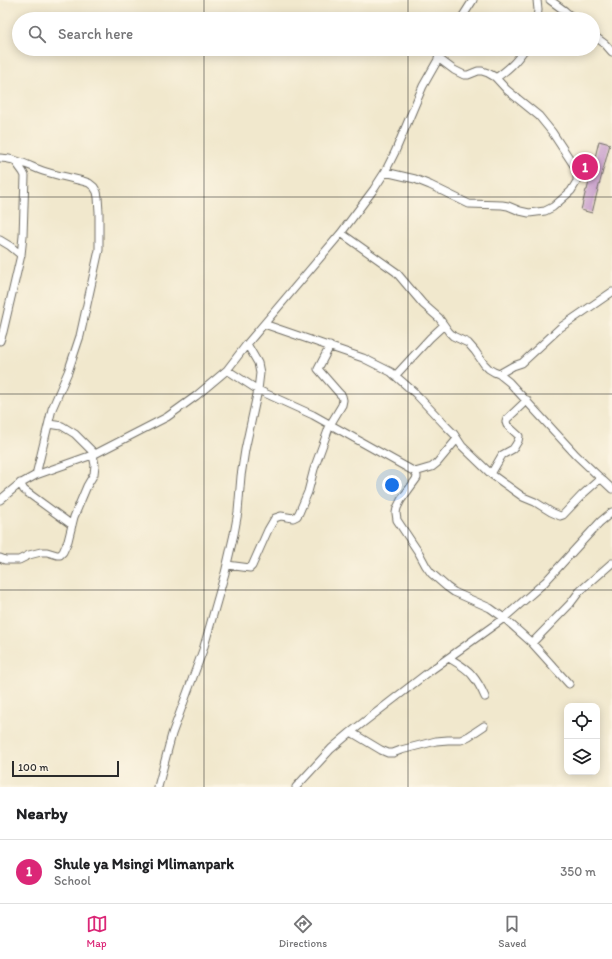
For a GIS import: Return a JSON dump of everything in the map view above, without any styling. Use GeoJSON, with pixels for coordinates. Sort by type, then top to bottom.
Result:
{"type":"FeatureCollection","features":[{"type":"Feature","properties":{"kind":"street"},"geometry":{"type":"LineString","coordinates":[[465,12],[473,0]]}},
{"type":"Feature","properties":{"kind":"street"},"geometry":{"type":"LineString","coordinates":[[537,0],[538,12]]}},
{"type":"Feature","properties":{"kind":"street"},"geometry":{"type":"LineString","coordinates":[[550,0],[566,12]]}},
{"type":"Feature","properties":{"kind":"street"},"geometry":{"type":"LineString","coordinates":[[600,40],[612,52]]}},
{"type":"Feature","properties":{"kind":"street"},"geometry":{"type":"LineString","coordinates":[[496,78],[510,68],[520,56]]}},
{"type":"Feature","properties":{"kind":"street"},"geometry":{"type":"LineString","coordinates":[[0,500],[6,493],[36,475],[94,454],[167,418],[227,370],[247,344],[341,233],[374,189],[385,172],[405,131],[423,86],[438,58],[454,70],[464,75],[482,71],[496,78],[507,90],[539,116],[576,167],[577,181],[571,192],[553,207],[545,211],[529,213],[520,212],[502,205],[469,204],[415,179],[385,172]]}},
{"type":"Feature","properties":{"kind":"street"},"geometry":{"type":"LineString","coordinates":[[0,158],[16,161],[42,171],[89,183],[97,192],[99,212],[97,260],[80,336],[68,372],[52,409],[36,475]]}},
{"type":"Feature","properties":{"kind":"street"},"geometry":{"type":"LineString","coordinates":[[0,341],[21,255],[23,236],[26,184],[25,176],[16,161]]}},
{"type":"Feature","properties":{"kind":"street"},"geometry":{"type":"LineString","coordinates":[[25,176],[34,167]]}},
{"type":"Feature","properties":{"kind":"street"},"geometry":{"type":"LineString","coordinates":[[341,233],[396,272],[423,304],[439,318],[449,332],[453,336],[468,343],[484,364],[509,382],[563,441],[612,489]]}},
{"type":"Feature","properties":{"kind":"street"},"geometry":{"type":"LineString","coordinates":[[0,240],[21,255]]}},
{"type":"Feature","properties":{"kind":"street"},"geometry":{"type":"LineString","coordinates":[[499,374],[522,363],[561,328],[612,292]]}},
{"type":"Feature","properties":{"kind":"street"},"geometry":{"type":"LineString","coordinates":[[264,324],[374,362],[391,372],[415,392],[443,422],[462,446],[490,474],[519,494],[551,512],[560,516],[563,515],[601,478]]}},
{"type":"Feature","properties":{"kind":"street"},"geometry":{"type":"LineString","coordinates":[[395,376],[430,338],[444,326]]}},
{"type":"Feature","properties":{"kind":"street"},"geometry":{"type":"LineString","coordinates":[[158,787],[172,734],[203,650],[227,565],[238,512],[245,450],[258,390],[260,373],[258,363],[247,344]]}},
{"type":"Feature","properties":{"kind":"street"},"geometry":{"type":"LineString","coordinates":[[227,565],[250,568],[275,518],[293,518],[299,513],[308,492],[314,469],[330,425],[342,405],[343,400],[342,396],[318,369],[330,346]]}},
{"type":"Feature","properties":{"kind":"street"},"geometry":{"type":"LineString","coordinates":[[227,370],[258,390],[313,415],[415,472],[418,476],[397,508],[397,520],[431,573],[454,592],[490,608],[504,618],[532,643],[570,684]]}},
{"type":"Feature","properties":{"kind":"street"},"geometry":{"type":"LineString","coordinates":[[490,474],[502,455],[513,449],[518,441],[519,436],[507,425],[506,422],[507,419],[527,400]]}},
{"type":"Feature","properties":{"kind":"street"},"geometry":{"type":"LineString","coordinates":[[0,558],[4,560],[20,560],[29,555],[40,552],[60,555],[63,552],[68,540],[72,525],[87,486],[94,474],[94,454],[81,439],[62,426],[49,424]]}},
{"type":"Feature","properties":{"kind":"street"},"geometry":{"type":"LineString","coordinates":[[415,472],[432,467],[457,439]]}},
{"type":"Feature","properties":{"kind":"street"},"geometry":{"type":"LineString","coordinates":[[20,484],[24,490],[72,525]]}},
{"type":"Feature","properties":{"kind":"street"},"geometry":{"type":"LineString","coordinates":[[296,787],[331,749],[351,732],[504,618],[544,582],[600,522],[612,512]]}},
{"type":"Feature","properties":{"kind":"street"},"geometry":{"type":"LineString","coordinates":[[532,643],[570,604],[579,592],[612,563]]}},
{"type":"Feature","properties":{"kind":"street"},"geometry":{"type":"LineString","coordinates":[[449,658],[472,674],[486,698]]}},
{"type":"Feature","properties":{"kind":"street"},"geometry":{"type":"LineString","coordinates":[[351,732],[381,750],[388,753],[393,753],[436,741],[462,740],[484,726]]}},
{"type":"Feature","properties":{"kind":"building"},"geometry":{"type":"Polygon","coordinates":[[[599,141],[610,144],[592,213],[581,210],[599,141]]]}},
{"type":"Feature","properties":{"kind":"place","name":"Shule ya Msingi Mlimanpark"},"geometry":{"type":"Point","coordinates":[585,167]}}]}
